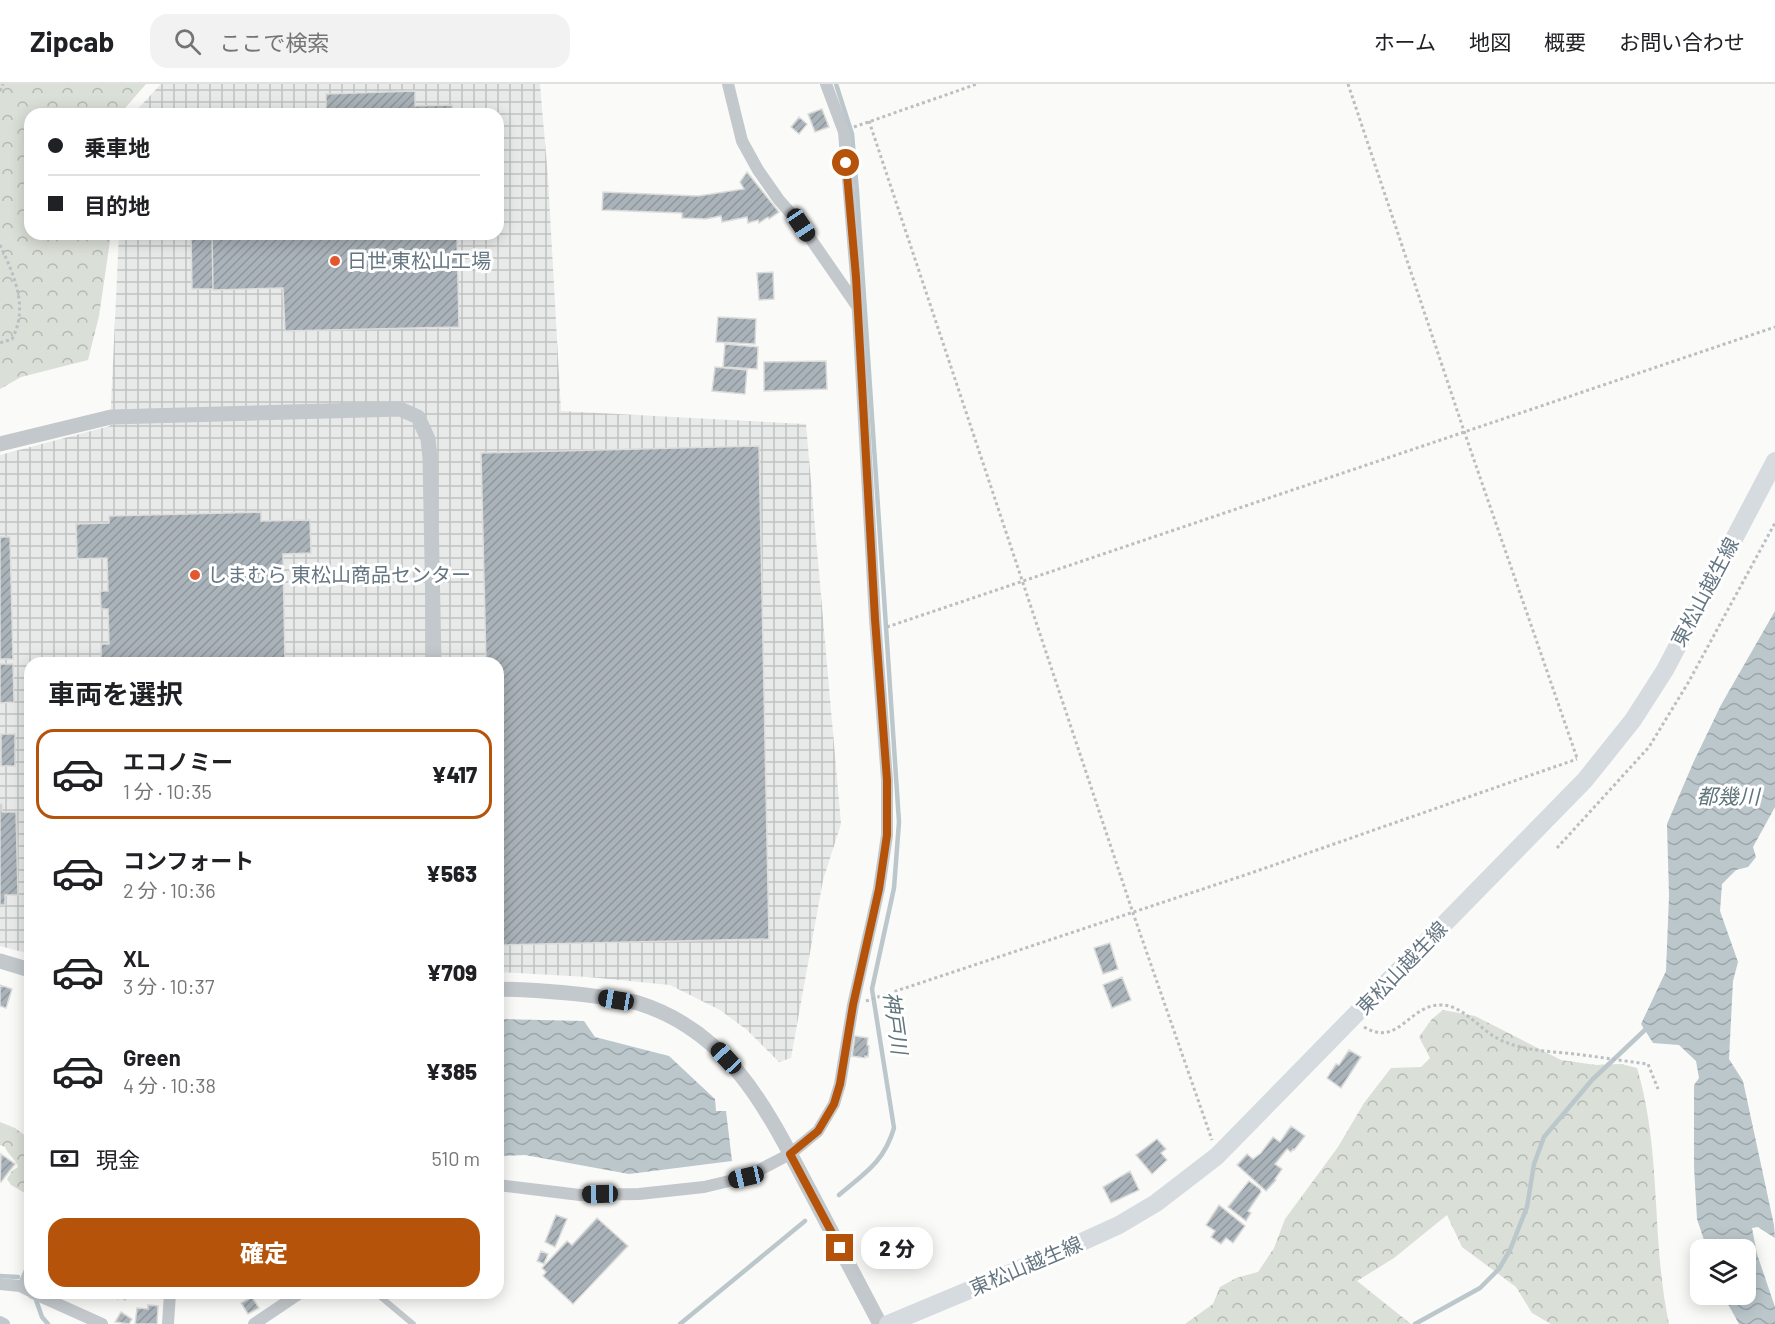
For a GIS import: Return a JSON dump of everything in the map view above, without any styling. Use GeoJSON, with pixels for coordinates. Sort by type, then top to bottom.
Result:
{"type":"FeatureCollection","features":[{"type":"Feature","properties":{"kind":"main road","name":"東松山越生線"},"geometry":{"type":"LineString","coordinates":[[888,1324],[1052,1256],[1119,1225],[1156,1203],[1217,1156],[1585,780],[1633,720],[1665,670],[1775,461]]}},
{"type":"Feature","properties":{"kind":"street"},"geometry":{"type":"LineString","coordinates":[[728,84],[742,141],[758,170],[779,200],[801,225],[857,307]]}},
{"type":"Feature","properties":{"kind":"street"},"geometry":{"type":"LineString","coordinates":[[504,1186],[580,1195],[639,1194],[704,1186],[746,1177],[790,1154],[818,1131],[834,1104],[840,1084],[853,1005],[879,889],[887,835],[887,780],[844,132],[826,84]]}},
{"type":"Feature","properties":{"kind":"street"},"geometry":{"type":"LineString","coordinates":[[0,444],[111,417],[400,408],[418,417],[428,439],[434,657]]}},
{"type":"Feature","properties":{"kind":"street"},"geometry":{"type":"LineString","coordinates":[[0,961],[24,968]]}},
{"type":"Feature","properties":{"kind":"street"},"geometry":{"type":"LineString","coordinates":[[504,989],[574,993],[637,1003],[675,1018],[695,1030],[717,1048],[751,1086],[790,1154],[880,1324]]}},
{"type":"Feature","properties":{"kind":"street"},"geometry":{"type":"LineString","coordinates":[[0,1284],[24,1289]]}},
{"type":"Feature","properties":{"kind":"street"},"geometry":{"type":"LineString","coordinates":[[48,1299],[102,1324]]}},
{"type":"Feature","properties":{"kind":"street"},"geometry":{"type":"LineString","coordinates":[[168,1324],[170,1299]]}},
{"type":"Feature","properties":{"kind":"street"},"geometry":{"type":"LineString","coordinates":[[254,1324],[291,1299]]}},
{"type":"Feature","properties":{"kind":"lane"},"geometry":{"type":"LineString","coordinates":[[383,1299],[413,1324]]}},
{"type":"Feature","properties":{"kind":"path"},"geometry":{"type":"LineString","coordinates":[[0,92],[3,84]]}},
{"type":"Feature","properties":{"kind":"path"},"geometry":{"type":"LineString","coordinates":[[844,132],[869,121],[977,84]]}},
{"type":"Feature","properties":{"kind":"path"},"geometry":{"type":"LineString","coordinates":[[853,1005],[1133,913],[1577,759],[1348,84]]}},
{"type":"Feature","properties":{"kind":"path"},"geometry":{"type":"LineString","coordinates":[[869,121],[1133,913],[1217,1156]]}},
{"type":"Feature","properties":{"kind":"path"},"geometry":{"type":"LineString","coordinates":[[0,245],[13,273],[19,294],[20,316],[12,339],[0,343]]}},
{"type":"Feature","properties":{"kind":"path"},"geometry":{"type":"LineString","coordinates":[[876,630],[1775,327]]}},
{"type":"Feature","properties":{"kind":"path"},"geometry":{"type":"LineString","coordinates":[[1557,848],[1649,747],[1688,683],[1775,523]]}},
{"type":"Feature","properties":{"kind":"path"},"geometry":{"type":"LineString","coordinates":[[1351,1019],[1377,1034],[1395,1031],[1428,1007],[1440,1005],[1454,1007],[1496,1038],[1532,1050],[1648,1064],[1658,1089]]}},
{"type":"Feature","properties":{"kind":"shaded area"},"geometry":{"type":"Polygon","coordinates":[[[161,84],[540,84],[548,178],[561,411],[806,424],[841,824],[823,880],[791,1058],[779,1062],[747,1030],[720,1010],[670,985],[504,972],[504,657],[24,657],[24,952],[0,946],[0,455],[110,426],[119,240],[504,240],[504,108],[139,108],[161,84]]]}},
{"type":"Feature","properties":{"kind":"green space"},"geometry":{"type":"Polygon","coordinates":[[[0,84],[146,84],[125,108],[24,108],[24,240],[110,240],[99,316],[88,360],[21,377],[0,389],[0,84]]]}},
{"type":"Feature","properties":{"kind":"green space"},"geometry":{"type":"Polygon","coordinates":[[[1443,1010],[1475,1016],[1561,1060],[1596,1065],[1621,1064],[1637,1068],[1650,1131],[1663,1292],[1669,1324],[1551,1324],[1532,1313],[1516,1287],[1462,1247],[1447,1215],[1394,1258],[1357,1281],[1411,1324],[1185,1324],[1213,1304],[1220,1287],[1236,1278],[1258,1272],[1274,1248],[1285,1219],[1338,1147],[1364,1103],[1391,1068],[1421,1067],[1430,1058],[1419,1037],[1432,1019],[1443,1010]]]}},
{"type":"Feature","properties":{"kind":"green space"},"geometry":{"type":"Polygon","coordinates":[[[0,1122],[24,1135],[24,1193],[11,1185],[7,1179],[18,1167],[5,1147],[0,1145],[0,1122]]]}},
{"type":"Feature","properties":{"kind":"water","name":"都幾川"},"geometry":{"type":"Polygon","coordinates":[[[1775,611],[1775,807],[1753,847],[1756,857],[1748,867],[1736,870],[1722,884],[1720,911],[1738,962],[1733,981],[1729,1059],[1743,1081],[1775,1238],[1758,1227],[1752,1228],[1754,1239],[1704,1239],[1697,1219],[1694,1167],[1694,1085],[1699,1078],[1696,1061],[1679,1045],[1653,1043],[1641,1024],[1666,971],[1669,896],[1667,824],[1721,705],[1775,611]]]}},
{"type":"Feature","properties":{"kind":"water"},"geometry":{"type":"Polygon","coordinates":[[[504,1019],[584,1021],[595,1037],[669,1056],[715,1099],[716,1111],[726,1111],[732,1161],[629,1174],[525,1155],[504,1156],[504,1019]]]}},
{"type":"Feature","properties":{"kind":"water","name":"都幾川"},"geometry":{"type":"Polygon","coordinates":[[[1756,1249],[1775,1307],[1775,1324],[1739,1324],[1729,1305],[1756,1305],[1756,1249]]]}},
{"type":"Feature","properties":{"kind":"building"},"geometry":{"type":"Polygon","coordinates":[[[415,91],[415,106],[452,105],[453,108],[326,108],[326,94],[415,91]]]}},
{"type":"Feature","properties":{"kind":"building"},"geometry":{"type":"Polygon","coordinates":[[[822,109],[829,127],[815,132],[808,114],[822,109]]]}},
{"type":"Feature","properties":{"kind":"building"},"geometry":{"type":"Polygon","coordinates":[[[799,117],[807,124],[799,134],[791,127],[799,117]]]}},
{"type":"Feature","properties":{"kind":"building"},"geometry":{"type":"Polygon","coordinates":[[[747,172],[779,212],[759,223],[758,220],[748,223],[747,217],[722,222],[721,216],[706,219],[682,218],[682,213],[602,210],[603,192],[698,196],[744,189],[740,182],[747,172]]]}},
{"type":"Feature","properties":{"kind":"building"},"geometry":{"type":"Polygon","coordinates":[[[191,240],[212,240],[213,289],[192,289],[191,240]]]}},
{"type":"Feature","properties":{"kind":"building","name":"日世 東松山工場"},"geometry":{"type":"Polygon","coordinates":[[[212,240],[457,240],[459,327],[285,331],[283,288],[213,290],[212,240]]]}},
{"type":"Feature","properties":{"kind":"building"},"geometry":{"type":"Polygon","coordinates":[[[773,272],[774,299],[759,300],[757,273],[773,272]]]}},
{"type":"Feature","properties":{"kind":"building"},"geometry":{"type":"Polygon","coordinates":[[[718,317],[756,319],[755,344],[716,342],[718,317]]]}},
{"type":"Feature","properties":{"kind":"building"},"geometry":{"type":"Polygon","coordinates":[[[725,344],[758,347],[757,369],[723,367],[725,344]]]}},
{"type":"Feature","properties":{"kind":"building"},"geometry":{"type":"Polygon","coordinates":[[[826,361],[827,389],[764,391],[764,362],[826,361]]]}},
{"type":"Feature","properties":{"kind":"building"},"geometry":{"type":"Polygon","coordinates":[[[715,367],[747,370],[745,394],[712,391],[715,367]]]}},
{"type":"Feature","properties":{"kind":"building"},"geometry":{"type":"Polygon","coordinates":[[[759,446],[769,939],[504,945],[504,657],[486,657],[481,453],[759,446]]]}},
{"type":"Feature","properties":{"kind":"building","name":"しまむら 東松山商品センター"},"geometry":{"type":"Polygon","coordinates":[[[261,512],[261,521],[310,520],[311,553],[283,554],[285,657],[101,657],[101,644],[109,644],[108,609],[101,609],[100,591],[108,591],[107,558],[77,559],[76,524],[109,523],[109,516],[261,512]]]}},
{"type":"Feature","properties":{"kind":"building"},"geometry":{"type":"Polygon","coordinates":[[[0,537],[10,537],[13,659],[0,659],[0,537]]]}},
{"type":"Feature","properties":{"kind":"building"},"geometry":{"type":"Polygon","coordinates":[[[0,664],[13,664],[14,702],[0,703],[0,664]]]}},
{"type":"Feature","properties":{"kind":"building"},"geometry":{"type":"Polygon","coordinates":[[[1,734],[15,734],[15,766],[1,766],[1,734]]]}},
{"type":"Feature","properties":{"kind":"building"},"geometry":{"type":"Polygon","coordinates":[[[0,804],[2,804],[2,812],[16,812],[18,895],[5,895],[5,905],[0,905],[0,804]]]}},
{"type":"Feature","properties":{"kind":"building"},"geometry":{"type":"Polygon","coordinates":[[[1110,943],[1118,969],[1103,974],[1094,948],[1110,943]]]}},
{"type":"Feature","properties":{"kind":"building"},"geometry":{"type":"Polygon","coordinates":[[[1122,977],[1131,1000],[1112,1008],[1103,985],[1122,977]]]}},
{"type":"Feature","properties":{"kind":"building"},"geometry":{"type":"Polygon","coordinates":[[[0,985],[12,989],[6,1008],[0,1006],[0,985]]]}},
{"type":"Feature","properties":{"kind":"building"},"geometry":{"type":"Polygon","coordinates":[[[855,1036],[868,1038],[868,1057],[852,1056],[855,1036]]]}},
{"type":"Feature","properties":{"kind":"building"},"geometry":{"type":"Polygon","coordinates":[[[1349,1050],[1361,1057],[1341,1088],[1327,1078],[1349,1050]]]}},
{"type":"Feature","properties":{"kind":"building"},"geometry":{"type":"Polygon","coordinates":[[[1291,1126],[1305,1136],[1294,1150],[1291,1152],[1287,1149],[1275,1164],[1282,1169],[1266,1191],[1237,1165],[1247,1154],[1253,1159],[1261,1153],[1273,1137],[1280,1142],[1291,1126]]]}},
{"type":"Feature","properties":{"kind":"building"},"geometry":{"type":"Polygon","coordinates":[[[1157,1139],[1166,1149],[1161,1153],[1167,1160],[1152,1174],[1136,1155],[1157,1139]]]}},
{"type":"Feature","properties":{"kind":"building"},"geometry":{"type":"Polygon","coordinates":[[[1,1154],[15,1164],[1,1182],[0,1181],[1,1154]]]}},
{"type":"Feature","properties":{"kind":"building"},"geometry":{"type":"Polygon","coordinates":[[[1130,1171],[1139,1190],[1111,1203],[1103,1187],[1130,1171]]]}},
{"type":"Feature","properties":{"kind":"building"},"geometry":{"type":"Polygon","coordinates":[[[1249,1181],[1261,1192],[1248,1211],[1251,1213],[1246,1221],[1228,1207],[1249,1181]]]}},
{"type":"Feature","properties":{"kind":"building"},"geometry":{"type":"Polygon","coordinates":[[[1219,1205],[1245,1226],[1233,1243],[1226,1238],[1221,1244],[1211,1237],[1215,1231],[1206,1225],[1219,1205]]]}},
{"type":"Feature","properties":{"kind":"building"},"geometry":{"type":"Polygon","coordinates":[[[556,1215],[567,1219],[555,1247],[545,1242],[556,1215]]]}},
{"type":"Feature","properties":{"kind":"building"},"geometry":{"type":"Polygon","coordinates":[[[597,1218],[628,1246],[573,1304],[543,1276],[546,1272],[542,1268],[567,1241],[572,1245],[597,1218]]]}},
{"type":"Feature","properties":{"kind":"building"},"geometry":{"type":"Polygon","coordinates":[[[541,1251],[548,1254],[544,1264],[537,1261],[541,1251]]]}},
{"type":"Feature","properties":{"kind":"building"},"geometry":{"type":"Polygon","coordinates":[[[253,1299],[259,1308],[248,1314],[241,1303],[253,1299]]]}},
{"type":"Feature","properties":{"kind":"building"},"geometry":{"type":"Polygon","coordinates":[[[148,1305],[158,1306],[157,1324],[135,1324],[137,1308],[148,1309],[148,1305]]]}},
{"type":"Feature","properties":{"kind":"building"},"geometry":{"type":"Polygon","coordinates":[[[121,1312],[132,1319],[129,1324],[115,1322],[121,1312]]]}},
{"type":"Feature","properties":{"kind":"waterway","name":"神戸川"},"geometry":{"type":"LineString","coordinates":[[836,84],[852,134],[857,192],[899,822],[894,888],[872,989],[894,1128],[879,1158],[839,1195]]}},
{"type":"Feature","properties":{"kind":"waterway"},"geometry":{"type":"LineString","coordinates":[[1415,1324],[1480,1288],[1499,1269],[1510,1250],[1527,1207],[1534,1164],[1544,1137],[1592,1080],[1647,1028]]}},
{"type":"Feature","properties":{"kind":"waterway","name":"神戸川"},"geometry":{"type":"LineString","coordinates":[[680,1324],[805,1221]]}},
{"type":"Feature","properties":{"kind":"waterway"},"geometry":{"type":"LineString","coordinates":[[0,1276],[18,1277]]}},
{"type":"Feature","properties":{"kind":"waterway"},"geometry":{"type":"LineString","coordinates":[[36,1299],[42,1317],[48,1324]]}},
{"type":"Feature","properties":{"kind":"place","name":"日世 東松山工場"},"geometry":{"type":"Point","coordinates":[335,261]}},
{"type":"Feature","properties":{"kind":"place","name":"しまむら 東松山商品センター"},"geometry":{"type":"Point","coordinates":[195,575]}},
{"type":"Feature","properties":{"kind":"route"},"geometry":{"type":"LineString","coordinates":[[840,1248],[790,1154],[818,1131],[834,1104],[879,889],[887,835],[887,780],[875,619],[856,277],[846,163]]}}]}
